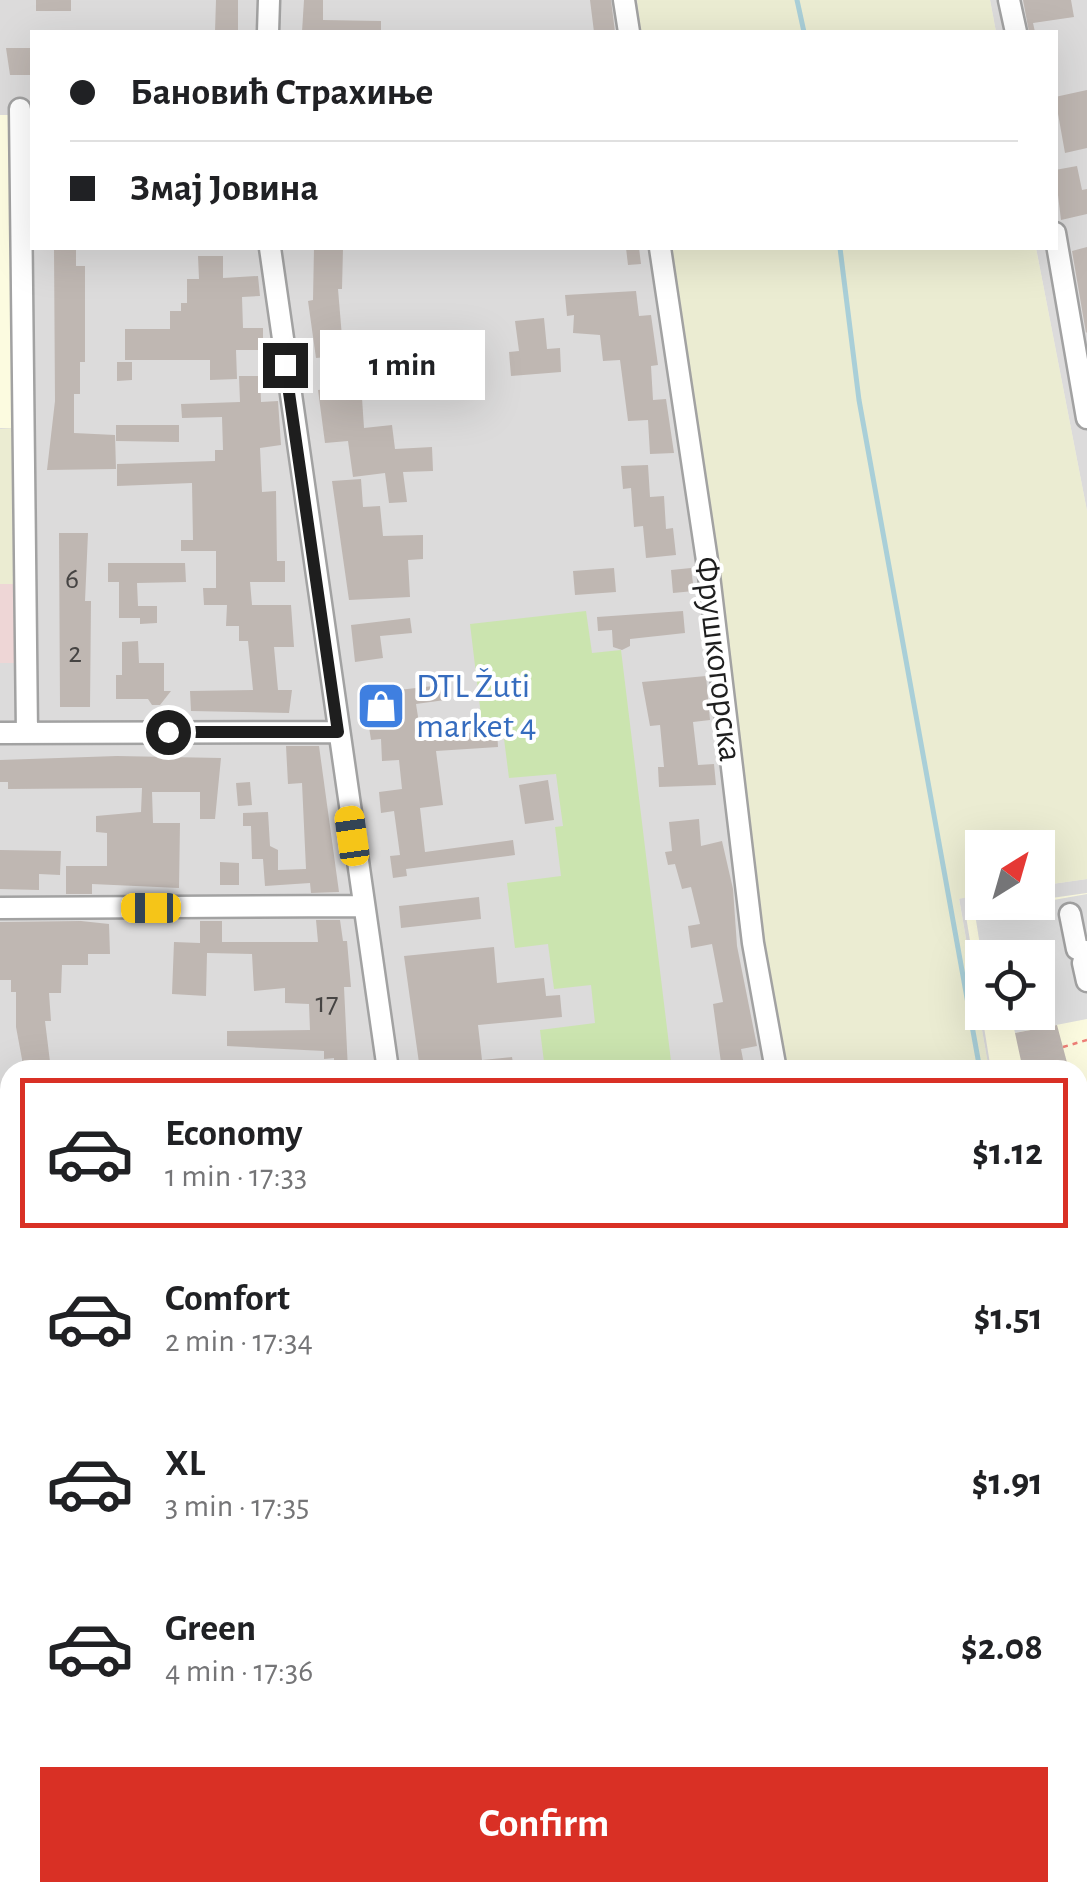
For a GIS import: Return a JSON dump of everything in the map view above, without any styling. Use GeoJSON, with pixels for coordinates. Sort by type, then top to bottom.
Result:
{"type":"FeatureCollection","features":[{"type":"Feature","properties":{"kind":"street"},"geometry":{"type":"LineString","coordinates":[[268,30],[269,0]]}},
{"type":"Feature","properties":{"kind":"street"},"geometry":{"type":"LineString","coordinates":[[624,0],[629,30]]}},
{"type":"Feature","properties":{"kind":"street"},"geometry":{"type":"LineString","coordinates":[[1010,0],[1016,30]]}},
{"type":"Feature","properties":{"kind":"street"},"geometry":{"type":"LineString","coordinates":[[18,109],[26,733]]}},
{"type":"Feature","properties":{"kind":"street"},"geometry":{"type":"LineString","coordinates":[[270,250],[386,1060]]}},
{"type":"Feature","properties":{"kind":"street","name":"Фрушкогорска"},"geometry":{"type":"LineString","coordinates":[[660,250],[708,567],[753,942],[774,1060]]}},
{"type":"Feature","properties":{"kind":"street"},"geometry":{"type":"LineString","coordinates":[[1058,250],[1087,418]]}},
{"type":"Feature","properties":{"kind":"street"},"geometry":{"type":"LineString","coordinates":[[0,733],[338,732]]}},
{"type":"Feature","properties":{"kind":"street"},"geometry":{"type":"LineString","coordinates":[[0,908],[362,906]]}},
{"type":"Feature","properties":{"kind":"street"},"geometry":{"type":"LineString","coordinates":[[1070,914],[1087,982]]}},
{"type":"Feature","properties":{"kind":"path"},"geometry":{"type":"LineString","coordinates":[[1063,1047],[1087,1040]]}},
{"type":"Feature","properties":{"kind":"shaded area"},"geometry":{"type":"Polygon","coordinates":[[[0,0],[637,0],[641,30],[30,30],[30,250],[669,250],[735,751],[781,1060],[0,1060],[0,0]]]}},
{"type":"Feature","properties":{"kind":"shaded area"},"geometry":{"type":"Polygon","coordinates":[[[637,0],[990,0],[996,30],[641,30],[637,0]]]}},
{"type":"Feature","properties":{"kind":"shaded area"},"geometry":{"type":"Polygon","coordinates":[[[990,0],[1087,0],[1087,511],[1036,250],[1058,250],[1058,30],[996,30],[990,0]]]}},
{"type":"Feature","properties":{"kind":"shaded area"},"geometry":{"type":"Polygon","coordinates":[[[0,115],[13,115],[14,428],[0,428],[0,115]]]}},
{"type":"Feature","properties":{"kind":"shaded area"},"geometry":{"type":"Polygon","coordinates":[[[669,250],[1036,250],[1087,511],[1087,879],[1055,884],[1055,830],[965,830],[965,898],[959,899],[966,940],[965,1030],[982,1030],[987,1060],[781,1060],[735,751],[669,250]]]}},
{"type":"Feature","properties":{"kind":"shaded area"},"geometry":{"type":"Polygon","coordinates":[[[14,428],[14,584],[0,584],[0,429],[14,428]]]}},
{"type":"Feature","properties":{"kind":"shaded area"},"geometry":{"type":"Polygon","coordinates":[[[0,584],[14,584],[17,663],[0,663],[0,584]]]}},
{"type":"Feature","properties":{"kind":"shaded area"},"geometry":{"type":"Polygon","coordinates":[[[1087,879],[1087,1060],[987,1060],[982,1030],[1055,1030],[1055,940],[966,940],[959,898],[965,897],[965,920],[1055,920],[1055,884],[1087,879]]]}},
{"type":"Feature","properties":{"kind":"shaded area"},"geometry":{"type":"Polygon","coordinates":[[[1087,893],[1087,1060],[989,1060],[984,1030],[1055,1030],[1055,940],[970,940],[967,920],[1055,920],[1055,897],[1087,893]]]}},
{"type":"Feature","properties":{"kind":"shaded area"},"geometry":{"type":"Polygon","coordinates":[[[1087,894],[1087,1019],[1055,1025],[1055,940],[979,940],[976,920],[1055,920],[1055,900],[1087,894]]]}},
{"type":"Feature","properties":{"kind":"green space"},"geometry":{"type":"Polygon","coordinates":[[[586,611],[592,653],[621,650],[671,1060],[544,1060],[540,1030],[595,1023],[591,985],[554,989],[548,944],[515,948],[507,883],[561,876],[555,827],[563,826],[556,774],[509,778],[502,723],[482,724],[470,624],[586,611]]]}},
{"type":"Feature","properties":{"kind":"building"},"geometry":{"type":"Polygon","coordinates":[[[36,0],[71,0],[71,11],[36,11],[36,0]]]}},
{"type":"Feature","properties":{"kind":"building"},"geometry":{"type":"Polygon","coordinates":[[[216,0],[238,0],[238,30],[215,30],[216,0]]]}},
{"type":"Feature","properties":{"kind":"building"},"geometry":{"type":"Polygon","coordinates":[[[304,0],[323,0],[323,20],[381,21],[381,30],[302,30],[304,0]]]}},
{"type":"Feature","properties":{"kind":"building"},"geometry":{"type":"Polygon","coordinates":[[[590,0],[611,0],[615,30],[594,30],[590,0]]]}},
{"type":"Feature","properties":{"kind":"building"},"geometry":{"type":"Polygon","coordinates":[[[1023,0],[1071,0],[1074,17],[1033,23],[1035,30],[1029,30],[1023,0]]]}},
{"type":"Feature","properties":{"kind":"building"},"geometry":{"type":"Polygon","coordinates":[[[6,48],[30,48],[30,75],[10,75],[6,48]]]}},
{"type":"Feature","properties":{"kind":"building"},"geometry":{"type":"Polygon","coordinates":[[[1087,90],[1087,148],[1065,153],[1058,96],[1087,90]]]}},
{"type":"Feature","properties":{"kind":"building"},"geometry":{"type":"Polygon","coordinates":[[[1077,166],[1082,190],[1087,189],[1087,214],[1061,220],[1058,169],[1077,166]]]}},
{"type":"Feature","properties":{"kind":"building"},"geometry":{"type":"Polygon","coordinates":[[[1087,247],[1087,332],[1086,333],[1072,251],[1087,247]]]}},
{"type":"Feature","properties":{"kind":"building"},"geometry":{"type":"Polygon","coordinates":[[[54,250],[76,250],[76,266],[85,266],[85,362],[80,362],[80,394],[74,394],[74,433],[115,435],[116,469],[47,470],[55,401],[54,250]]]}},
{"type":"Feature","properties":{"kind":"building"},"geometry":{"type":"Polygon","coordinates":[[[314,250],[343,250],[342,289],[338,289],[344,361],[357,360],[359,387],[385,385],[386,397],[362,398],[364,428],[392,425],[395,449],[432,447],[433,471],[403,472],[407,502],[389,503],[385,473],[353,477],[348,441],[325,443],[318,390],[330,389],[328,357],[316,358],[308,301],[313,300],[314,250]]]}},
{"type":"Feature","properties":{"kind":"building"},"geometry":{"type":"Polygon","coordinates":[[[626,250],[639,250],[641,264],[628,265],[626,250]]]}},
{"type":"Feature","properties":{"kind":"building"},"geometry":{"type":"Polygon","coordinates":[[[198,256],[223,256],[223,278],[258,276],[260,296],[242,297],[243,328],[263,328],[263,350],[236,350],[237,379],[210,380],[210,360],[125,360],[125,329],[170,329],[170,311],[181,311],[181,303],[187,303],[187,279],[199,279],[198,256]]]}},
{"type":"Feature","properties":{"kind":"building"},"geometry":{"type":"Polygon","coordinates":[[[636,291],[639,316],[651,315],[658,365],[651,366],[653,400],[666,399],[674,453],[650,454],[648,420],[628,421],[620,360],[603,361],[600,335],[573,333],[574,315],[567,316],[565,295],[636,291]]]}},
{"type":"Feature","properties":{"kind":"building"},"geometry":{"type":"Polygon","coordinates":[[[544,318],[547,349],[560,348],[561,372],[511,376],[509,352],[519,351],[515,321],[544,318]]]}},
{"type":"Feature","properties":{"kind":"building"},"geometry":{"type":"Polygon","coordinates":[[[117,362],[132,362],[132,380],[117,381],[117,362]]]}},
{"type":"Feature","properties":{"kind":"building"},"geometry":{"type":"Polygon","coordinates":[[[239,376],[260,376],[261,402],[278,401],[281,445],[260,448],[262,492],[276,491],[277,561],[285,561],[285,582],[250,582],[252,605],[291,605],[294,647],[274,647],[278,690],[292,690],[289,713],[191,711],[190,691],[253,690],[248,641],[239,641],[239,626],[226,626],[227,605],[204,605],[203,588],[216,588],[216,551],[181,551],[181,540],[193,540],[192,483],[117,486],[117,464],[215,461],[215,450],[223,450],[222,417],[182,418],[181,404],[240,402],[239,376]]]}},
{"type":"Feature","properties":{"kind":"building"},"geometry":{"type":"Polygon","coordinates":[[[116,425],[179,425],[179,442],[116,441],[116,425]]]}},
{"type":"Feature","properties":{"kind":"building"},"geometry":{"type":"Polygon","coordinates":[[[648,465],[650,497],[664,496],[666,529],[673,528],[676,555],[646,558],[643,526],[634,527],[631,488],[623,489],[621,466],[648,465]]]}},
{"type":"Feature","properties":{"kind":"building"},"geometry":{"type":"Polygon","coordinates":[[[361,479],[363,507],[380,506],[383,536],[423,535],[423,559],[408,560],[410,597],[349,600],[332,481],[361,479]]]}},
{"type":"Feature","properties":{"kind":"building"},"geometry":{"type":"Polygon","coordinates":[[[59,533],[88,533],[85,601],[91,601],[90,707],[60,707],[59,533]]]}},
{"type":"Feature","properties":{"kind":"building"},"geometry":{"type":"Polygon","coordinates":[[[108,563],[185,563],[186,582],[137,583],[138,606],[157,606],[157,623],[140,624],[140,618],[119,618],[119,582],[108,582],[108,563]]]}},
{"type":"Feature","properties":{"kind":"building"},"geometry":{"type":"Polygon","coordinates":[[[614,568],[616,592],[575,595],[573,571],[614,568]]]}},
{"type":"Feature","properties":{"kind":"building"},"geometry":{"type":"Polygon","coordinates":[[[691,568],[694,591],[673,593],[671,570],[691,568]]]}},
{"type":"Feature","properties":{"kind":"building"},"geometry":{"type":"Polygon","coordinates":[[[683,611],[685,633],[630,639],[630,646],[622,650],[613,647],[612,630],[598,631],[597,617],[683,611]]]}},
{"type":"Feature","properties":{"kind":"building"},"geometry":{"type":"Polygon","coordinates":[[[410,618],[412,633],[380,636],[383,658],[355,662],[351,625],[410,618]]]}},
{"type":"Feature","properties":{"kind":"building"},"geometry":{"type":"Polygon","coordinates":[[[138,641],[139,663],[164,663],[164,691],[171,691],[160,705],[152,705],[148,699],[116,699],[116,675],[122,675],[122,642],[138,641]]]}},
{"type":"Feature","properties":{"kind":"building"},"geometry":{"type":"Polygon","coordinates":[[[706,676],[710,720],[693,722],[698,765],[714,764],[716,785],[659,787],[658,767],[664,767],[660,725],[650,726],[642,682],[706,676]]]}},
{"type":"Feature","properties":{"kind":"building"},"geometry":{"type":"Polygon","coordinates":[[[442,685],[445,700],[416,704],[421,736],[497,731],[498,747],[436,751],[443,805],[420,808],[425,852],[513,840],[515,855],[406,869],[407,876],[393,878],[390,856],[400,855],[394,811],[381,813],[379,792],[402,789],[399,760],[382,761],[381,739],[371,740],[364,694],[442,685]]]}},
{"type":"Feature","properties":{"kind":"building"},"geometry":{"type":"Polygon","coordinates":[[[286,746],[319,746],[339,892],[311,893],[310,883],[265,886],[263,859],[252,859],[251,826],[243,826],[243,813],[268,812],[270,846],[278,850],[278,870],[306,869],[302,783],[288,784],[286,746]]]}},
{"type":"Feature","properties":{"kind":"building"},"geometry":{"type":"Polygon","coordinates":[[[221,758],[215,819],[200,819],[200,792],[152,792],[153,823],[180,823],[179,888],[92,884],[92,894],[66,894],[66,866],[107,866],[107,833],[96,832],[96,816],[141,812],[142,788],[8,789],[8,782],[0,782],[0,760],[221,758]]]}},
{"type":"Feature","properties":{"kind":"building"},"geometry":{"type":"Polygon","coordinates":[[[548,780],[554,820],[525,824],[519,785],[548,780]]]}},
{"type":"Feature","properties":{"kind":"building"},"geometry":{"type":"Polygon","coordinates":[[[250,782],[252,805],[238,806],[236,783],[250,782]]]}},
{"type":"Feature","properties":{"kind":"building"},"geometry":{"type":"Polygon","coordinates":[[[699,819],[701,846],[722,841],[757,1046],[741,1049],[743,1060],[721,1060],[713,1004],[723,1002],[712,944],[691,948],[688,926],[700,924],[691,887],[682,889],[675,864],[668,865],[665,852],[672,851],[669,822],[699,819]]]}},
{"type":"Feature","properties":{"kind":"building"},"geometry":{"type":"Polygon","coordinates":[[[0,850],[61,851],[60,875],[39,874],[39,890],[0,889],[0,850]]]}},
{"type":"Feature","properties":{"kind":"building"},"geometry":{"type":"Polygon","coordinates":[[[220,862],[239,863],[239,885],[220,885],[220,862]]]}},
{"type":"Feature","properties":{"kind":"building"},"geometry":{"type":"Polygon","coordinates":[[[479,897],[481,919],[401,928],[399,906],[479,897]]]}},
{"type":"Feature","properties":{"kind":"building"},"geometry":{"type":"Polygon","coordinates":[[[316,920],[340,920],[343,941],[347,941],[351,987],[344,987],[348,1060],[324,1059],[324,1051],[227,1046],[227,1031],[310,1030],[309,1004],[285,1003],[285,988],[254,991],[252,954],[207,953],[206,996],[172,994],[174,942],[200,943],[200,921],[222,921],[222,942],[318,942],[316,920]]]}},
{"type":"Feature","properties":{"kind":"building"},"geometry":{"type":"Polygon","coordinates":[[[0,922],[109,924],[110,954],[88,954],[88,965],[62,965],[61,993],[49,993],[51,1021],[45,1021],[50,1060],[22,1060],[16,1027],[16,992],[11,992],[11,980],[0,980],[0,922]]]}},
{"type":"Feature","properties":{"kind":"building"},"geometry":{"type":"Polygon","coordinates":[[[494,947],[497,983],[544,978],[546,996],[560,995],[562,1017],[478,1025],[482,1060],[419,1060],[404,956],[494,947]]]}},
{"type":"Feature","properties":{"kind":"building"},"geometry":{"type":"Polygon","coordinates":[[[1057,1025],[1066,1060],[1021,1060],[1015,1033],[1055,1030],[1057,1025]]]}},
{"type":"Feature","properties":{"kind":"waterway"},"geometry":{"type":"LineString","coordinates":[[797,0],[804,30]]}},
{"type":"Feature","properties":{"kind":"waterway"},"geometry":{"type":"LineString","coordinates":[[840,250],[859,400],[978,1060]]}},
{"type":"Feature","properties":{"kind":"place","name":"DTL Žuti market 4"},"geometry":{"type":"Point","coordinates":[381,706]}},
{"type":"Feature","properties":{"kind":"route"},"geometry":{"type":"LineString","coordinates":[[168,732],[338,732],[285,365]]}}]}
